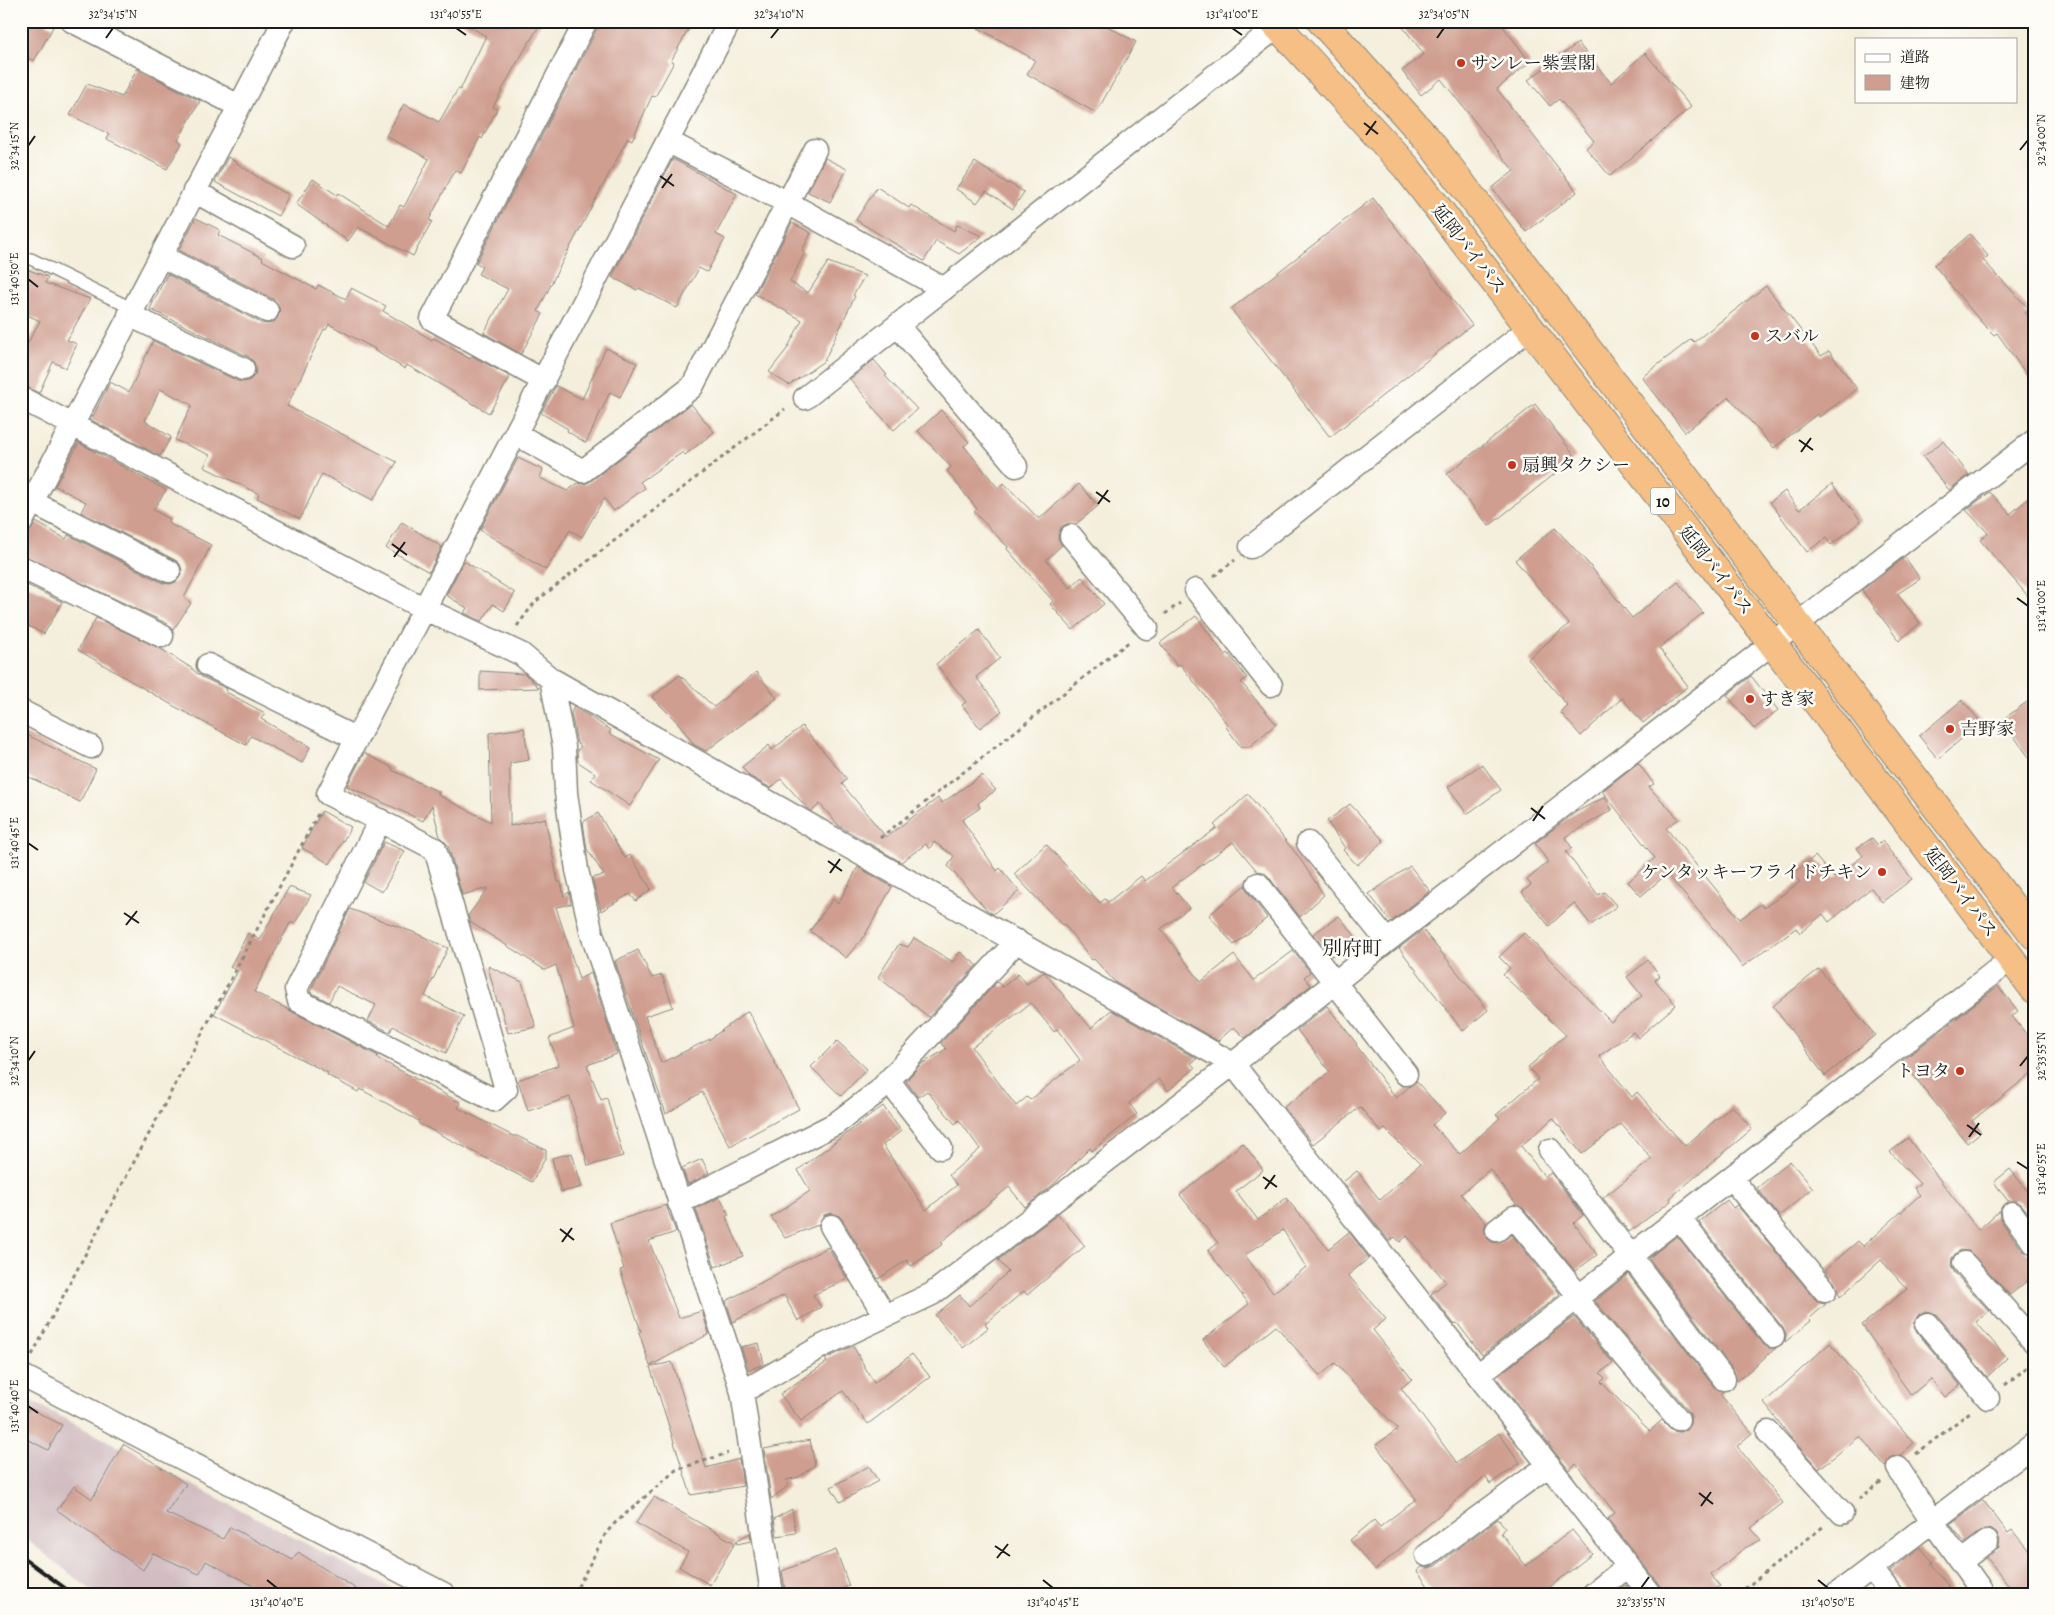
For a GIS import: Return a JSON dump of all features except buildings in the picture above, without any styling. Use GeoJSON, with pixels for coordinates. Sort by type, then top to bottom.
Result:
{"type":"FeatureCollection","features":[{"type":"Feature","properties":{"kind":"highway","name":"延岡バイパス"},"geometry":{"type":"LineString","coordinates":[[1321,21],[1429,141],[2034,935]]}},
{"type":"Feature","properties":{"kind":"highway","name":"延岡バイパス"},"geometry":{"type":"LineString","coordinates":[[1275,24],[1407,168],[1772,643],[2034,989]]}},
{"type":"Feature","properties":{"kind":"street"},"geometry":{"type":"LineString","coordinates":[[72,21],[239,106]]}},
{"type":"Feature","properties":{"kind":"street"},"geometry":{"type":"LineString","coordinates":[[21,523],[284,21]]}},
{"type":"Feature","properties":{"kind":"street"},"geometry":{"type":"LineString","coordinates":[[544,381],[432,319],[586,21]]}},
{"type":"Feature","properties":{"kind":"street"},"geometry":{"type":"LineString","coordinates":[[380,820],[296,990],[299,1001],[494,1100],[506,1089],[435,849],[380,820],[328,794],[669,142],[730,21]]}},
{"type":"Feature","properties":{"kind":"street"},"geometry":{"type":"LineString","coordinates":[[805,398],[898,326],[1275,24]]}},
{"type":"Feature","properties":{"kind":"street"},"geometry":{"type":"LineString","coordinates":[[669,142],[788,203],[944,289]]}},
{"type":"Feature","properties":{"kind":"street"},"geometry":{"type":"LineString","coordinates":[[516,434],[583,471],[692,387],[815,150]]}},
{"type":"Feature","properties":{"kind":"street"},"geometry":{"type":"LineString","coordinates":[[194,191],[293,246]]}},
{"type":"Feature","properties":{"kind":"street"},"geometry":{"type":"LineString","coordinates":[[161,256],[267,311]]}},
{"type":"Feature","properties":{"kind":"street"},"geometry":{"type":"LineString","coordinates":[[131,312],[243,369]]}},
{"type":"Feature","properties":{"kind":"street"},"geometry":{"type":"LineString","coordinates":[[898,326],[1016,466]]}},
{"type":"Feature","properties":{"kind":"street"},"geometry":{"type":"LineString","coordinates":[[1251,547],[1530,328]]}},
{"type":"Feature","properties":{"kind":"street"},"geometry":{"type":"LineString","coordinates":[[21,398],[425,609],[521,654],[551,679],[1233,1064],[1650,1594]]}},
{"type":"Feature","properties":{"kind":"street"},"geometry":{"type":"LineString","coordinates":[[742,1392],[822,1346],[932,1294],[1233,1064],[1387,941],[2034,441]]}},
{"type":"Feature","properties":{"kind":"street"},"geometry":{"type":"LineString","coordinates":[[32,502],[168,571]]}},
{"type":"Feature","properties":{"kind":"street"},"geometry":{"type":"LineString","coordinates":[[1071,536],[1147,628]]}},
{"type":"Feature","properties":{"kind":"street"},"geometry":{"type":"LineString","coordinates":[[21,567],[162,636]]}},
{"type":"Feature","properties":{"kind":"street"},"geometry":{"type":"LineString","coordinates":[[1196,590],[1271,685]]}},
{"type":"Feature","properties":{"kind":"street"},"geometry":{"type":"LineString","coordinates":[[208,665],[357,739]]}},
{"type":"Feature","properties":{"kind":"street"},"geometry":{"type":"LineString","coordinates":[[551,679],[564,747],[566,793],[577,870],[592,934],[742,1392],[772,1594]]}},
{"type":"Feature","properties":{"kind":"street"},"geometry":{"type":"LineString","coordinates":[[21,711],[91,747]]}},
{"type":"Feature","properties":{"kind":"street"},"geometry":{"type":"LineString","coordinates":[[1308,843],[1387,941]]}},
{"type":"Feature","properties":{"kind":"street"},"geometry":{"type":"LineString","coordinates":[[1258,884],[1406,1074]]}},
{"type":"Feature","properties":{"kind":"street"},"geometry":{"type":"LineString","coordinates":[[680,1204],[835,1124],[879,1091],[1017,941]]}},
{"type":"Feature","properties":{"kind":"street"},"geometry":{"type":"LineString","coordinates":[[1478,1375],[2011,959]]}},
{"type":"Feature","properties":{"kind":"street"},"geometry":{"type":"LineString","coordinates":[[888,1080],[941,1148]]}},
{"type":"Feature","properties":{"kind":"street"},"geometry":{"type":"LineString","coordinates":[[1550,1150],[1724,1378]]}},
{"type":"Feature","properties":{"kind":"street"},"geometry":{"type":"LineString","coordinates":[[1731,1178],[1825,1292]]}},
{"type":"Feature","properties":{"kind":"street"},"geometry":{"type":"LineString","coordinates":[[2012,1213],[2034,1243]]}},
{"type":"Feature","properties":{"kind":"street"},"geometry":{"type":"LineString","coordinates":[[1497,1230],[1514,1217],[1678,1419]]}},
{"type":"Feature","properties":{"kind":"street"},"geometry":{"type":"LineString","coordinates":[[1679,1218],[1773,1336]]}},
{"type":"Feature","properties":{"kind":"street"},"geometry":{"type":"LineString","coordinates":[[831,1226],[885,1316]]}},
{"type":"Feature","properties":{"kind":"street"},"geometry":{"type":"LineString","coordinates":[[1964,1263],[2034,1342]]}},
{"type":"Feature","properties":{"kind":"street"},"geometry":{"type":"LineString","coordinates":[[1927,1324],[1988,1398]]}},
{"type":"Feature","properties":{"kind":"street"},"geometry":{"type":"LineString","coordinates":[[21,1375],[444,1594]]}},
{"type":"Feature","properties":{"kind":"street"},"geometry":{"type":"LineString","coordinates":[[1768,1432],[1842,1513]]}},
{"type":"Feature","properties":{"kind":"street"},"geometry":{"type":"LineString","coordinates":[[1837,1594],[2034,1444]]}},
{"type":"Feature","properties":{"kind":"street"},"geometry":{"type":"LineString","coordinates":[[1427,1555],[1549,1465]]}},
{"type":"Feature","properties":{"kind":"street"},"geometry":{"type":"LineString","coordinates":[[1898,1468],[1932,1521],[1982,1590]]}},
{"type":"Feature","properties":{"kind":"street"},"geometry":{"type":"LineString","coordinates":[[1961,1562],[1987,1542]]}},
{"type":"Feature","properties":{"kind":"street"},"geometry":{"type":"LineString","coordinates":[[1593,1594],[1628,1566]]}},
{"type":"Feature","properties":{"kind":"street"},"geometry":{"type":"LineString","coordinates":[[1871,1568],[1891,1594]]}},
{"type":"Feature","properties":{"kind":"lane"},"geometry":{"type":"LineString","coordinates":[[31,259],[131,312]]}},
{"type":"Feature","properties":{"kind":"path"},"geometry":{"type":"LineString","coordinates":[[503,646],[535,602],[790,405],[805,398]]}},
{"type":"Feature","properties":{"kind":"path"},"geometry":{"type":"LineString","coordinates":[[861,853],[1251,547]]}},
{"type":"Feature","properties":{"kind":"path"},"geometry":{"type":"LineString","coordinates":[[21,1375],[328,794]]}},
{"type":"Feature","properties":{"kind":"path"},"geometry":{"type":"LineString","coordinates":[[1738,1594],[2034,1362]]}},
{"type":"Feature","properties":{"kind":"path"},"geometry":{"type":"LineString","coordinates":[[574,1594],[606,1533],[676,1470],[750,1446]]}},
{"type":"Feature","properties":{"kind":"shaded area"},"geometry":{"type":"Polygon","coordinates":[[[21,1396],[403,1594],[96,1594],[21,1535],[21,1396]]]}},
{"type":"Feature","properties":{"kind":"railway"},"geometry":{"type":"LineString","coordinates":[[21,1556],[73,1594]]}},
{"type":"Feature","properties":{"kind":"place","name":"サンレー紫雲閣"},"geometry":{"type":"Point","coordinates":[1461,63]}},
{"type":"Feature","properties":{"kind":"place","name":"スバル"},"geometry":{"type":"Point","coordinates":[1755,336]}},
{"type":"Feature","properties":{"kind":"place","name":"扇興タクシー"},"geometry":{"type":"Point","coordinates":[1512,465]}},
{"type":"Feature","properties":{"kind":"place","name":"すき家"},"geometry":{"type":"Point","coordinates":[1750,699]}},
{"type":"Feature","properties":{"kind":"place","name":"吉野家"},"geometry":{"type":"Point","coordinates":[1950,729]}},
{"type":"Feature","properties":{"kind":"place","name":"ケンタッキーフライドチキン"},"geometry":{"type":"Point","coordinates":[1882,872]}},
{"type":"Feature","properties":{"kind":"place","name":"トヨタ"},"geometry":{"type":"Point","coordinates":[1960,1071]}},
{"type":"Feature","properties":{"kind":"district","name":"別府町"},"geometry":{"type":"Point","coordinates":[1352,948]}}]}
